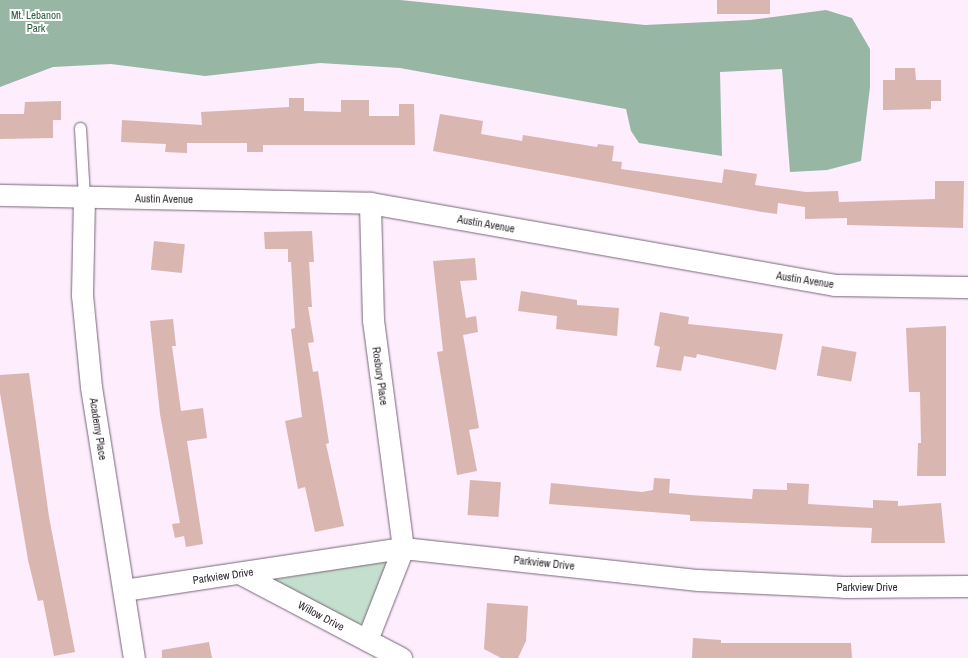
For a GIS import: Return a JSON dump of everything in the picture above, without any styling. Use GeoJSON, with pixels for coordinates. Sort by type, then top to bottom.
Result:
{"type":"FeatureCollection","features":[{"type":"Feature","properties":{"kind":"street","name":"Austin Avenue"},"geometry":{"type":"LineString","coordinates":[[0,195],[370,203],[834,285],[968,287]]}},
{"type":"Feature","properties":{"kind":"street","name":"Academy Place"},"geometry":{"type":"LineString","coordinates":[[84,198],[82,294],[91,387],[134,658]]}},
{"type":"Feature","properties":{"kind":"street","name":"Rosbury Place"},"geometry":{"type":"LineString","coordinates":[[370,203],[373,320],[404,548]]}},
{"type":"Feature","properties":{"kind":"street","name":"Parkview Drive"},"geometry":{"type":"LineString","coordinates":[[124,590],[241,574],[404,548],[698,580],[844,587],[968,586]]}},
{"type":"Feature","properties":{"kind":"street"},"geometry":{"type":"LineString","coordinates":[[367,640],[404,548]]}},
{"type":"Feature","properties":{"kind":"street","name":"Willow Drive"},"geometry":{"type":"LineString","coordinates":[[241,574],[401,658]]}},
{"type":"Feature","properties":{"kind":"lane"},"geometry":{"type":"LineString","coordinates":[[80,128],[84,198]]}},
{"type":"Feature","properties":{"kind":"green space","name":"Mt. Lebanon Park"},"geometry":{"type":"Polygon","coordinates":[[[0,0],[400,0],[645,25],[750,20],[826,10],[852,18],[870,49],[870,87],[861,161],[827,170],[790,172],[782,69],[720,72],[722,156],[639,143],[631,131],[626,109],[400,68],[320,63],[205,76],[111,64],[53,67],[0,87],[0,0]]]}},
{"type":"Feature","properties":{"kind":"green space"},"geometry":{"type":"Polygon","coordinates":[[[383,561],[387,565],[367,622],[358,624],[272,580],[383,561]]]}},
{"type":"Feature","properties":{"kind":"building"},"geometry":{"type":"Polygon","coordinates":[[[717,0],[770,0],[770,14],[717,14],[717,0]]]}},
{"type":"Feature","properties":{"kind":"building"},"geometry":{"type":"Polygon","coordinates":[[[895,68],[915,68],[916,80],[941,80],[941,101],[931,101],[931,109],[883,110],[883,80],[895,80],[895,68]]]}},
{"type":"Feature","properties":{"kind":"building"},"geometry":{"type":"Polygon","coordinates":[[[289,98],[304,98],[304,111],[341,112],[341,100],[369,100],[369,116],[399,116],[399,104],[414,104],[415,145],[263,145],[263,152],[247,152],[247,143],[187,143],[187,153],[165,152],[166,144],[121,142],[122,120],[202,125],[201,112],[289,107],[289,98]]]}},
{"type":"Feature","properties":{"kind":"building"},"geometry":{"type":"Polygon","coordinates":[[[61,101],[61,120],[53,120],[53,138],[0,139],[0,114],[24,114],[25,102],[61,101]]]}},
{"type":"Feature","properties":{"kind":"building"},"geometry":{"type":"Polygon","coordinates":[[[440,114],[483,121],[481,134],[522,141],[523,135],[597,147],[598,144],[614,146],[612,161],[622,162],[621,169],[722,183],[724,169],[757,174],[755,185],[806,192],[838,191],[839,202],[935,199],[935,181],[964,181],[963,228],[847,225],[847,218],[805,219],[805,207],[778,203],[777,214],[762,212],[433,151],[440,114]]]}},
{"type":"Feature","properties":{"kind":"building"},"geometry":{"type":"Polygon","coordinates":[[[312,231],[314,262],[309,262],[312,307],[308,307],[314,342],[308,343],[313,372],[318,371],[329,443],[326,444],[344,526],[315,532],[305,487],[298,489],[285,421],[302,417],[291,329],[295,328],[291,262],[288,262],[288,249],[265,249],[264,232],[312,231]]]}},
{"type":"Feature","properties":{"kind":"building"},"geometry":{"type":"Polygon","coordinates":[[[154,241],[185,244],[182,273],[151,270],[154,241]]]}},
{"type":"Feature","properties":{"kind":"building"},"geometry":{"type":"Polygon","coordinates":[[[475,258],[477,280],[460,281],[466,318],[476,316],[478,332],[463,335],[479,428],[469,430],[477,471],[457,475],[437,352],[443,351],[433,261],[475,258]]]}},
{"type":"Feature","properties":{"kind":"building"},"geometry":{"type":"Polygon","coordinates":[[[521,291],[577,300],[577,305],[619,308],[617,336],[556,329],[557,316],[518,311],[521,291]]]}},
{"type":"Feature","properties":{"kind":"building"},"geometry":{"type":"Polygon","coordinates":[[[660,312],[689,317],[688,324],[783,334],[776,370],[697,354],[696,358],[684,356],[681,371],[656,367],[660,347],[654,345],[660,312]]]}},
{"type":"Feature","properties":{"kind":"building"},"geometry":{"type":"Polygon","coordinates":[[[173,319],[176,346],[172,346],[181,411],[203,408],[207,438],[187,441],[203,544],[186,547],[184,536],[175,538],[172,524],[180,523],[160,414],[150,321],[173,319]]]}},
{"type":"Feature","properties":{"kind":"building"},"geometry":{"type":"Polygon","coordinates":[[[946,326],[946,476],[917,476],[918,443],[921,443],[920,392],[909,392],[906,328],[946,326]]]}},
{"type":"Feature","properties":{"kind":"building"},"geometry":{"type":"Polygon","coordinates":[[[822,346],[856,352],[851,382],[817,376],[822,346]]]}},
{"type":"Feature","properties":{"kind":"building"},"geometry":{"type":"Polygon","coordinates":[[[29,373],[49,517],[75,652],[54,656],[43,600],[38,601],[28,560],[0,393],[0,375],[29,373]]]}},
{"type":"Feature","properties":{"kind":"building"},"geometry":{"type":"Polygon","coordinates":[[[654,478],[670,479],[669,493],[690,495],[752,499],[753,489],[787,490],[787,483],[809,484],[808,504],[873,508],[873,500],[898,501],[898,506],[941,503],[945,543],[871,543],[872,528],[690,521],[690,515],[549,504],[551,483],[642,492],[653,490],[654,478]]]}},
{"type":"Feature","properties":{"kind":"building"},"geometry":{"type":"Polygon","coordinates":[[[470,480],[501,482],[498,517],[468,515],[470,480]]]}},
{"type":"Feature","properties":{"kind":"building"},"geometry":{"type":"Polygon","coordinates":[[[487,603],[528,606],[526,641],[518,658],[501,658],[484,649],[487,603]]]}},
{"type":"Feature","properties":{"kind":"building"},"geometry":{"type":"Polygon","coordinates":[[[693,638],[721,640],[721,643],[851,643],[852,658],[692,658],[693,638]]]}},
{"type":"Feature","properties":{"kind":"building"},"geometry":{"type":"Polygon","coordinates":[[[209,642],[212,658],[162,658],[162,650],[209,642]]]}}]}
